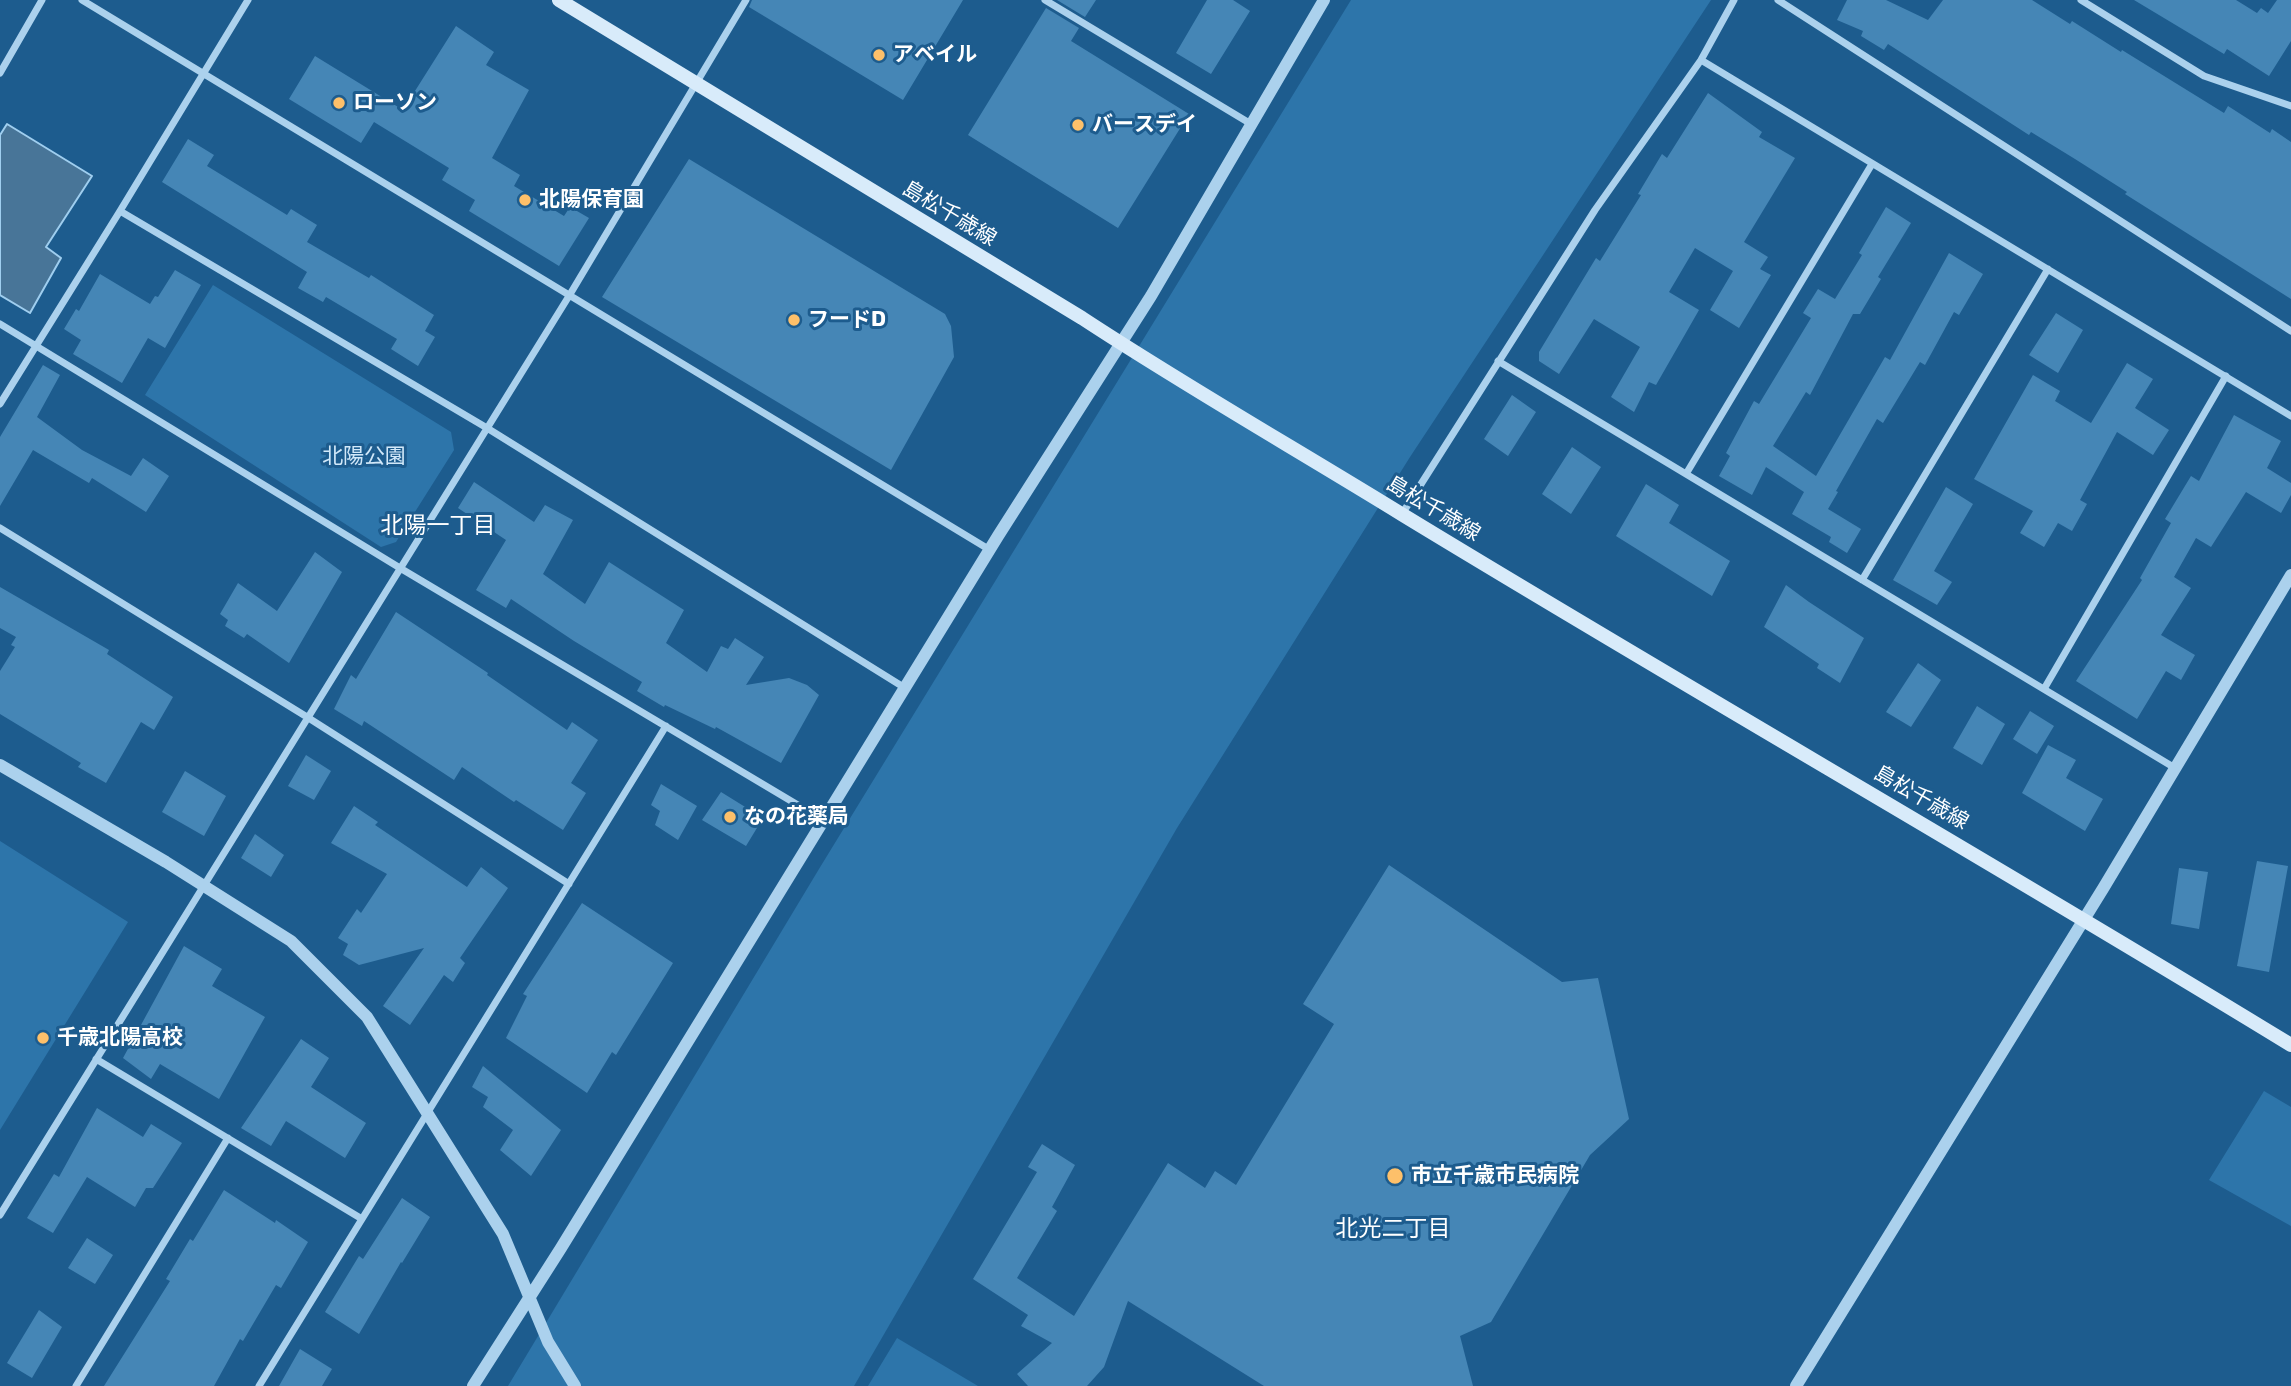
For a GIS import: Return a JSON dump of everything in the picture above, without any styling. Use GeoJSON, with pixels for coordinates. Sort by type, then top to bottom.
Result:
{"type":"FeatureCollection","features":[{"type":"Feature","properties":{"kind":"main road","name":"島松千歳線"},"geometry":{"type":"LineString","coordinates":[[559,0],[1506,579],[2084,918],[2291,1045]]}},
{"type":"Feature","properties":{"kind":"street"},"geometry":{"type":"LineString","coordinates":[[0,73],[42,0]]}},
{"type":"Feature","properties":{"kind":"street"},"geometry":{"type":"LineString","coordinates":[[82,0],[990,551]]}},
{"type":"Feature","properties":{"kind":"street"},"geometry":{"type":"LineString","coordinates":[[0,404],[248,0]]}},
{"type":"Feature","properties":{"kind":"street"},"geometry":{"type":"LineString","coordinates":[[0,1215],[569,296],[746,0]]}},
{"type":"Feature","properties":{"kind":"street"},"geometry":{"type":"LineString","coordinates":[[1045,0],[1251,124]]}},
{"type":"Feature","properties":{"kind":"street"},"geometry":{"type":"LineString","coordinates":[[473,1386],[1151,296],[1324,0]]}},
{"type":"Feature","properties":{"kind":"street"},"geometry":{"type":"LineString","coordinates":[[1402,514],[1595,210],[1701,60],[1734,0]]}},
{"type":"Feature","properties":{"kind":"street"},"geometry":{"type":"LineString","coordinates":[[1777,0],[2291,331]]}},
{"type":"Feature","properties":{"kind":"street"},"geometry":{"type":"LineString","coordinates":[[2081,0],[2204,76],[2291,106]]}},
{"type":"Feature","properties":{"kind":"street"},"geometry":{"type":"LineString","coordinates":[[1701,60],[2291,416]]}},
{"type":"Feature","properties":{"kind":"street"},"geometry":{"type":"LineString","coordinates":[[1686,474],[1872,163]]}},
{"type":"Feature","properties":{"kind":"street"},"geometry":{"type":"LineString","coordinates":[[120,211],[487,428],[905,688]]}},
{"type":"Feature","properties":{"kind":"street"},"geometry":{"type":"LineString","coordinates":[[1862,580],[2048,269]]}},
{"type":"Feature","properties":{"kind":"street"},"geometry":{"type":"LineString","coordinates":[[0,324],[400,568],[823,820]]}},
{"type":"Feature","properties":{"kind":"street"},"geometry":{"type":"LineString","coordinates":[[1499,361],[2175,768]]}},
{"type":"Feature","properties":{"kind":"street"},"geometry":{"type":"LineString","coordinates":[[2043,689],[2225,376]]}},
{"type":"Feature","properties":{"kind":"street"},"geometry":{"type":"LineString","coordinates":[[0,528],[307,717],[569,884]]}},
{"type":"Feature","properties":{"kind":"street"},"geometry":{"type":"LineString","coordinates":[[1796,1386],[2291,575]]}},
{"type":"Feature","properties":{"kind":"street"},"geometry":{"type":"LineString","coordinates":[[259,1386],[666,726]]}},
{"type":"Feature","properties":{"kind":"street"},"geometry":{"type":"LineString","coordinates":[[0,765],[203,885],[291,941],[367,1017],[503,1234],[548,1342],[575,1386]]}},
{"type":"Feature","properties":{"kind":"street"},"geometry":{"type":"LineString","coordinates":[[96,1059],[362,1219]]}},
{"type":"Feature","properties":{"kind":"street"},"geometry":{"type":"LineString","coordinates":[[76,1386],[228,1138]]}},
{"type":"Feature","properties":{"kind":"green space"},"geometry":{"type":"Polygon","coordinates":[[[1351,0],[1711,0],[1410,457],[1177,828],[854,1386],[508,1386],[819,869],[1351,0]]]}},
{"type":"Feature","properties":{"kind":"green space","name":"北陽公園"},"geometry":{"type":"Polygon","coordinates":[[[213,285],[451,432],[454,450],[396,542],[381,547],[145,395],[213,285]]]}},
{"type":"Feature","properties":{"kind":"green space"},"geometry":{"type":"Polygon","coordinates":[[[0,841],[128,922],[0,1130],[0,841]]]}},
{"type":"Feature","properties":{"kind":"green space"},"geometry":{"type":"Polygon","coordinates":[[[2264,1091],[2291,1107],[2291,1226],[2209,1180],[2264,1091]]]}},
{"type":"Feature","properties":{"kind":"green space"},"geometry":{"type":"Polygon","coordinates":[[[897,1338],[978,1386],[868,1386],[897,1338]]]}},
{"type":"Feature","properties":{"kind":"shaded area"},"geometry":{"type":"Polygon","coordinates":[[[7,124],[92,176],[46,247],[61,258],[30,313],[0,295],[0,135],[7,124]]]}},
{"type":"Feature","properties":{"kind":"building","name":"アベイル"},"geometry":{"type":"Polygon","coordinates":[[[752,0],[963,0],[903,100],[749,7],[752,0]]]}},
{"type":"Feature","properties":{"kind":"building"},"geometry":{"type":"Polygon","coordinates":[[[1057,0],[1096,0],[1085,17],[1057,0]]]}},
{"type":"Feature","properties":{"kind":"building"},"geometry":{"type":"Polygon","coordinates":[[[1207,0],[1233,0],[1250,11],[1211,74],[1176,53],[1207,0]]]}},
{"type":"Feature","properties":{"kind":"building"},"geometry":{"type":"Polygon","coordinates":[[[1847,0],[1886,0],[1928,20],[1943,0],[2032,0],[2070,24],[2072,21],[2121,52],[2122,50],[2224,113],[2228,106],[2270,133],[2272,129],[2291,142],[2291,299],[2125,194],[2127,192],[2075,159],[2031,132],[2029,135],[1888,44],[1884,50],[1861,36],[1863,31],[1837,20],[1847,0]]]}},
{"type":"Feature","properties":{"kind":"building"},"geometry":{"type":"Polygon","coordinates":[[[2134,0],[2236,0],[2257,13],[2261,8],[2268,13],[2277,0],[2291,0],[2291,41],[2269,76],[2227,49],[2224,54],[2134,0]]]}},
{"type":"Feature","properties":{"kind":"building","name":"バースデイ"},"geometry":{"type":"Polygon","coordinates":[[[1046,8],[1079,28],[1071,41],[1189,114],[1118,228],[968,135],[1046,8]]]}},
{"type":"Feature","properties":{"kind":"building"},"geometry":{"type":"Polygon","coordinates":[[[456,26],[494,52],[486,65],[529,90],[492,158],[520,175],[514,186],[564,216],[570,207],[589,218],[559,266],[469,211],[475,200],[442,180],[449,168],[374,122],[361,143],[289,99],[315,56],[403,110],[456,26]]]}},
{"type":"Feature","properties":{"kind":"building"},"geometry":{"type":"Polygon","coordinates":[[[1708,93],[1762,132],[1759,137],[1795,158],[1744,242],[1768,257],[1760,269],[1771,275],[1739,328],[1710,310],[1733,271],[1695,248],[1669,292],[1699,310],[1656,385],[1649,382],[1634,412],[1611,397],[1640,347],[1594,319],[1559,374],[1539,361],[1539,352],[1596,258],[1600,261],[1641,195],[1638,194],[1662,154],[1667,158],[1708,93]]]}},
{"type":"Feature","properties":{"kind":"building"},"geometry":{"type":"Polygon","coordinates":[[[188,139],[214,155],[207,166],[287,215],[291,209],[317,225],[307,242],[369,278],[371,275],[434,315],[425,331],[435,337],[418,366],[391,349],[397,339],[326,297],[323,302],[298,288],[307,272],[162,182],[188,139]]]}},
{"type":"Feature","properties":{"kind":"building","name":"フードD"},"geometry":{"type":"Polygon","coordinates":[[[689,159],[945,314],[951,326],[954,357],[891,470],[602,297],[689,159]]]}},
{"type":"Feature","properties":{"kind":"building"},"geometry":{"type":"Polygon","coordinates":[[[1886,207],[1911,223],[1878,277],[1881,279],[1860,314],[1853,314],[1810,395],[1806,392],[1773,446],[1816,476],[1885,357],[1890,360],[1949,253],[1983,274],[1959,315],[1954,312],[1925,365],[1920,362],[1883,423],[1877,419],[1836,491],[1838,492],[1828,509],[1861,529],[1847,553],[1829,542],[1831,537],[1792,514],[1804,492],[1766,467],[1752,495],[1719,476],[1730,456],[1726,453],[1754,401],[1759,404],[1811,318],[1803,313],[1818,289],[1835,299],[1862,255],[1859,253],[1886,207]]]}},
{"type":"Feature","properties":{"kind":"building"},"geometry":{"type":"Polygon","coordinates":[[[175,270],[201,285],[165,348],[148,338],[122,383],[73,354],[81,340],[64,329],[76,309],[79,311],[100,274],[150,304],[155,296],[158,297],[175,270]]]}},
{"type":"Feature","properties":{"kind":"building"},"geometry":{"type":"Polygon","coordinates":[[[2056,313],[2083,330],[2058,373],[2029,355],[2056,313]]]}},
{"type":"Feature","properties":{"kind":"building"},"geometry":{"type":"Polygon","coordinates":[[[2127,363],[2153,379],[2135,408],[2169,430],[2153,455],[2117,432],[2080,500],[2087,504],[2072,531],[2058,523],[2044,547],[2020,533],[2033,511],[1974,479],[2033,375],[2060,391],[2055,401],[2091,423],[2127,363]]]}},
{"type":"Feature","properties":{"kind":"building"},"geometry":{"type":"Polygon","coordinates":[[[43,365],[60,375],[37,417],[82,450],[131,476],[143,458],[169,476],[146,512],[92,478],[89,483],[33,450],[0,506],[0,437],[43,365]]]}},
{"type":"Feature","properties":{"kind":"building"},"geometry":{"type":"Polygon","coordinates":[[[1512,395],[1536,412],[1508,456],[1484,439],[1512,395]]]}},
{"type":"Feature","properties":{"kind":"building"},"geometry":{"type":"Polygon","coordinates":[[[2234,415],[2281,441],[2267,468],[2291,483],[2291,495],[2281,513],[2246,492],[2211,547],[2196,538],[2174,577],[2191,588],[2161,635],[2195,655],[2181,680],[2166,671],[2137,719],[2076,681],[2142,580],[2140,578],[2171,523],[2165,519],[2191,476],[2199,481],[2234,415]]]}},
{"type":"Feature","properties":{"kind":"building"},"geometry":{"type":"Polygon","coordinates":[[[1572,447],[1601,467],[1571,514],[1542,494],[1572,447]]]}},
{"type":"Feature","properties":{"kind":"building"},"geometry":{"type":"Polygon","coordinates":[[[474,482],[534,522],[545,505],[573,520],[543,574],[585,604],[609,562],[684,610],[666,643],[707,672],[721,646],[728,649],[735,638],[764,657],[746,685],[789,678],[807,685],[819,695],[781,763],[716,727],[715,729],[665,705],[664,707],[637,691],[642,682],[511,599],[506,608],[476,590],[506,540],[458,508],[474,482]]]}},
{"type":"Feature","properties":{"kind":"building"},"geometry":{"type":"Polygon","coordinates":[[[1646,484],[1679,505],[1669,523],[1730,561],[1712,596],[1616,536],[1646,484]]]}},
{"type":"Feature","properties":{"kind":"building"},"geometry":{"type":"Polygon","coordinates":[[[1946,487],[1973,504],[1934,571],[1952,582],[1937,605],[1893,580],[1946,487]]]}},
{"type":"Feature","properties":{"kind":"building"},"geometry":{"type":"Polygon","coordinates":[[[315,552],[342,572],[289,663],[247,634],[244,638],[225,626],[228,620],[220,614],[238,583],[277,611],[315,552]]]}},
{"type":"Feature","properties":{"kind":"building"},"geometry":{"type":"Polygon","coordinates":[[[1786,585],[1864,638],[1840,683],[1817,668],[1819,664],[1764,627],[1786,585]]]}},
{"type":"Feature","properties":{"kind":"building"},"geometry":{"type":"Polygon","coordinates":[[[0,587],[109,650],[107,654],[173,697],[154,730],[141,722],[106,783],[78,767],[81,763],[0,714],[0,671],[15,647],[11,645],[16,637],[0,628],[0,587]]]}},
{"type":"Feature","properties":{"kind":"building"},"geometry":{"type":"Polygon","coordinates":[[[396,612],[567,730],[572,722],[598,740],[571,783],[586,793],[563,830],[516,800],[514,802],[462,767],[454,780],[364,721],[362,726],[334,709],[351,675],[356,679],[396,612]]]}},
{"type":"Feature","properties":{"kind":"building"},"geometry":{"type":"Polygon","coordinates":[[[1918,663],[1941,680],[1911,727],[1886,712],[1918,663]]]}},
{"type":"Feature","properties":{"kind":"building"},"geometry":{"type":"Polygon","coordinates":[[[1977,706],[2005,724],[1982,765],[1953,748],[1977,706]]]}},
{"type":"Feature","properties":{"kind":"building"},"geometry":{"type":"Polygon","coordinates":[[[2030,711],[2054,726],[2037,754],[2013,739],[2030,711]]]}},
{"type":"Feature","properties":{"kind":"building"},"geometry":{"type":"Polygon","coordinates":[[[2048,745],[2076,760],[2066,778],[2103,799],[2085,831],[2022,793],[2048,745]]]}},
{"type":"Feature","properties":{"kind":"building"},"geometry":{"type":"Polygon","coordinates":[[[306,755],[331,771],[314,800],[288,786],[306,755]]]}},
{"type":"Feature","properties":{"kind":"building"},"geometry":{"type":"Polygon","coordinates":[[[185,771],[226,796],[204,836],[162,812],[185,771]]]}},
{"type":"Feature","properties":{"kind":"building"},"geometry":{"type":"Polygon","coordinates":[[[661,784],[697,806],[678,840],[655,825],[660,811],[651,805],[661,784]]]}},
{"type":"Feature","properties":{"kind":"building"},"geometry":{"type":"Polygon","coordinates":[[[721,792],[763,818],[746,846],[702,820],[721,792]]]}},
{"type":"Feature","properties":{"kind":"building"},"geometry":{"type":"Polygon","coordinates":[[[354,806],[378,822],[375,825],[467,887],[481,867],[508,888],[460,958],[465,963],[453,982],[444,975],[410,1025],[383,1006],[424,948],[359,965],[343,955],[348,944],[338,938],[357,909],[361,913],[387,874],[331,843],[354,806]]]}},
{"type":"Feature","properties":{"kind":"building"},"geometry":{"type":"Polygon","coordinates":[[[255,834],[284,855],[271,877],[241,858],[255,834]]]}},
{"type":"Feature","properties":{"kind":"building"},"geometry":{"type":"Polygon","coordinates":[[[2257,861],[2288,866],[2269,972],[2237,966],[2257,861]]]}},
{"type":"Feature","properties":{"kind":"building"},"geometry":{"type":"Polygon","coordinates":[[[1389,865],[1562,982],[1598,978],[1629,1119],[1590,1155],[1491,1322],[1460,1336],[1473,1386],[1264,1386],[1128,1301],[1104,1367],[1087,1386],[1028,1386],[1017,1374],[1052,1343],[1021,1326],[1028,1315],[973,1279],[1037,1172],[1028,1167],[1042,1144],[1075,1165],[1052,1207],[1057,1211],[1017,1278],[1074,1316],[1168,1163],[1205,1188],[1215,1171],[1236,1185],[1334,1024],[1303,1004],[1389,865]]]}},
{"type":"Feature","properties":{"kind":"building"},"geometry":{"type":"Polygon","coordinates":[[[2179,868],[2208,872],[2199,929],[2171,924],[2179,868]]]}},
{"type":"Feature","properties":{"kind":"building"},"geometry":{"type":"Polygon","coordinates":[[[582,903],[673,963],[616,1055],[612,1052],[587,1093],[506,1038],[527,996],[523,994],[582,903]]]}},
{"type":"Feature","properties":{"kind":"building"},"geometry":{"type":"Polygon","coordinates":[[[184,946],[222,969],[212,986],[265,1017],[219,1099],[160,1064],[151,1079],[123,1058],[184,946]]]}},
{"type":"Feature","properties":{"kind":"building"},"geometry":{"type":"Polygon","coordinates":[[[301,1039],[329,1058],[311,1087],[366,1123],[345,1158],[286,1121],[271,1146],[241,1128],[301,1039]]]}},
{"type":"Feature","properties":{"kind":"building"},"geometry":{"type":"Polygon","coordinates":[[[483,1066],[561,1130],[531,1176],[500,1150],[513,1130],[483,1107],[488,1097],[472,1087],[483,1066]]]}},
{"type":"Feature","properties":{"kind":"building"},"geometry":{"type":"Polygon","coordinates":[[[97,1108],[143,1137],[151,1124],[182,1143],[153,1188],[146,1188],[135,1207],[87,1177],[53,1233],[27,1218],[54,1174],[59,1177],[97,1108]]]}},
{"type":"Feature","properties":{"kind":"building"},"geometry":{"type":"Polygon","coordinates":[[[224,1190],[308,1242],[281,1288],[276,1285],[243,1341],[240,1339],[214,1386],[104,1386],[170,1281],[166,1279],[190,1239],[193,1241],[224,1190]]]}},
{"type":"Feature","properties":{"kind":"building"},"geometry":{"type":"Polygon","coordinates":[[[402,1198],[430,1217],[359,1334],[325,1312],[359,1256],[363,1259],[402,1198]]]}},
{"type":"Feature","properties":{"kind":"building"},"geometry":{"type":"Polygon","coordinates":[[[87,1238],[113,1255],[95,1284],[68,1268],[87,1238]]]}},
{"type":"Feature","properties":{"kind":"building"},"geometry":{"type":"Polygon","coordinates":[[[39,1310],[62,1327],[32,1378],[7,1363],[39,1310]]]}},
{"type":"Feature","properties":{"kind":"building"},"geometry":{"type":"Polygon","coordinates":[[[300,1349],[332,1369],[322,1386],[279,1386],[300,1349]]]}},
{"type":"Feature","properties":{"kind":"place","name":"アベイル"},"geometry":{"type":"Point","coordinates":[879,55]}},
{"type":"Feature","properties":{"kind":"place","name":"ローソン"},"geometry":{"type":"Point","coordinates":[339,103]}},
{"type":"Feature","properties":{"kind":"place","name":"バースデイ"},"geometry":{"type":"Point","coordinates":[1078,125]}},
{"type":"Feature","properties":{"kind":"place","name":"北陽保育園"},"geometry":{"type":"Point","coordinates":[525,200]}},
{"type":"Feature","properties":{"kind":"place","name":"フードD"},"geometry":{"type":"Point","coordinates":[794,320]}},
{"type":"Feature","properties":{"kind":"place","name":"なの花薬局"},"geometry":{"type":"Point","coordinates":[730,817]}},
{"type":"Feature","properties":{"kind":"place","name":"千歳北陽高校"},"geometry":{"type":"Point","coordinates":[43,1038]}},
{"type":"Feature","properties":{"kind":"place","name":"市立千歳市民病院"},"geometry":{"type":"Point","coordinates":[1395,1176]}},
{"type":"Feature","properties":{"kind":"district","name":"北陽一丁目"},"geometry":{"type":"Point","coordinates":[438,526]}},
{"type":"Feature","properties":{"kind":"district","name":"北光二丁目"},"geometry":{"type":"Point","coordinates":[1393,1229]}}]}
